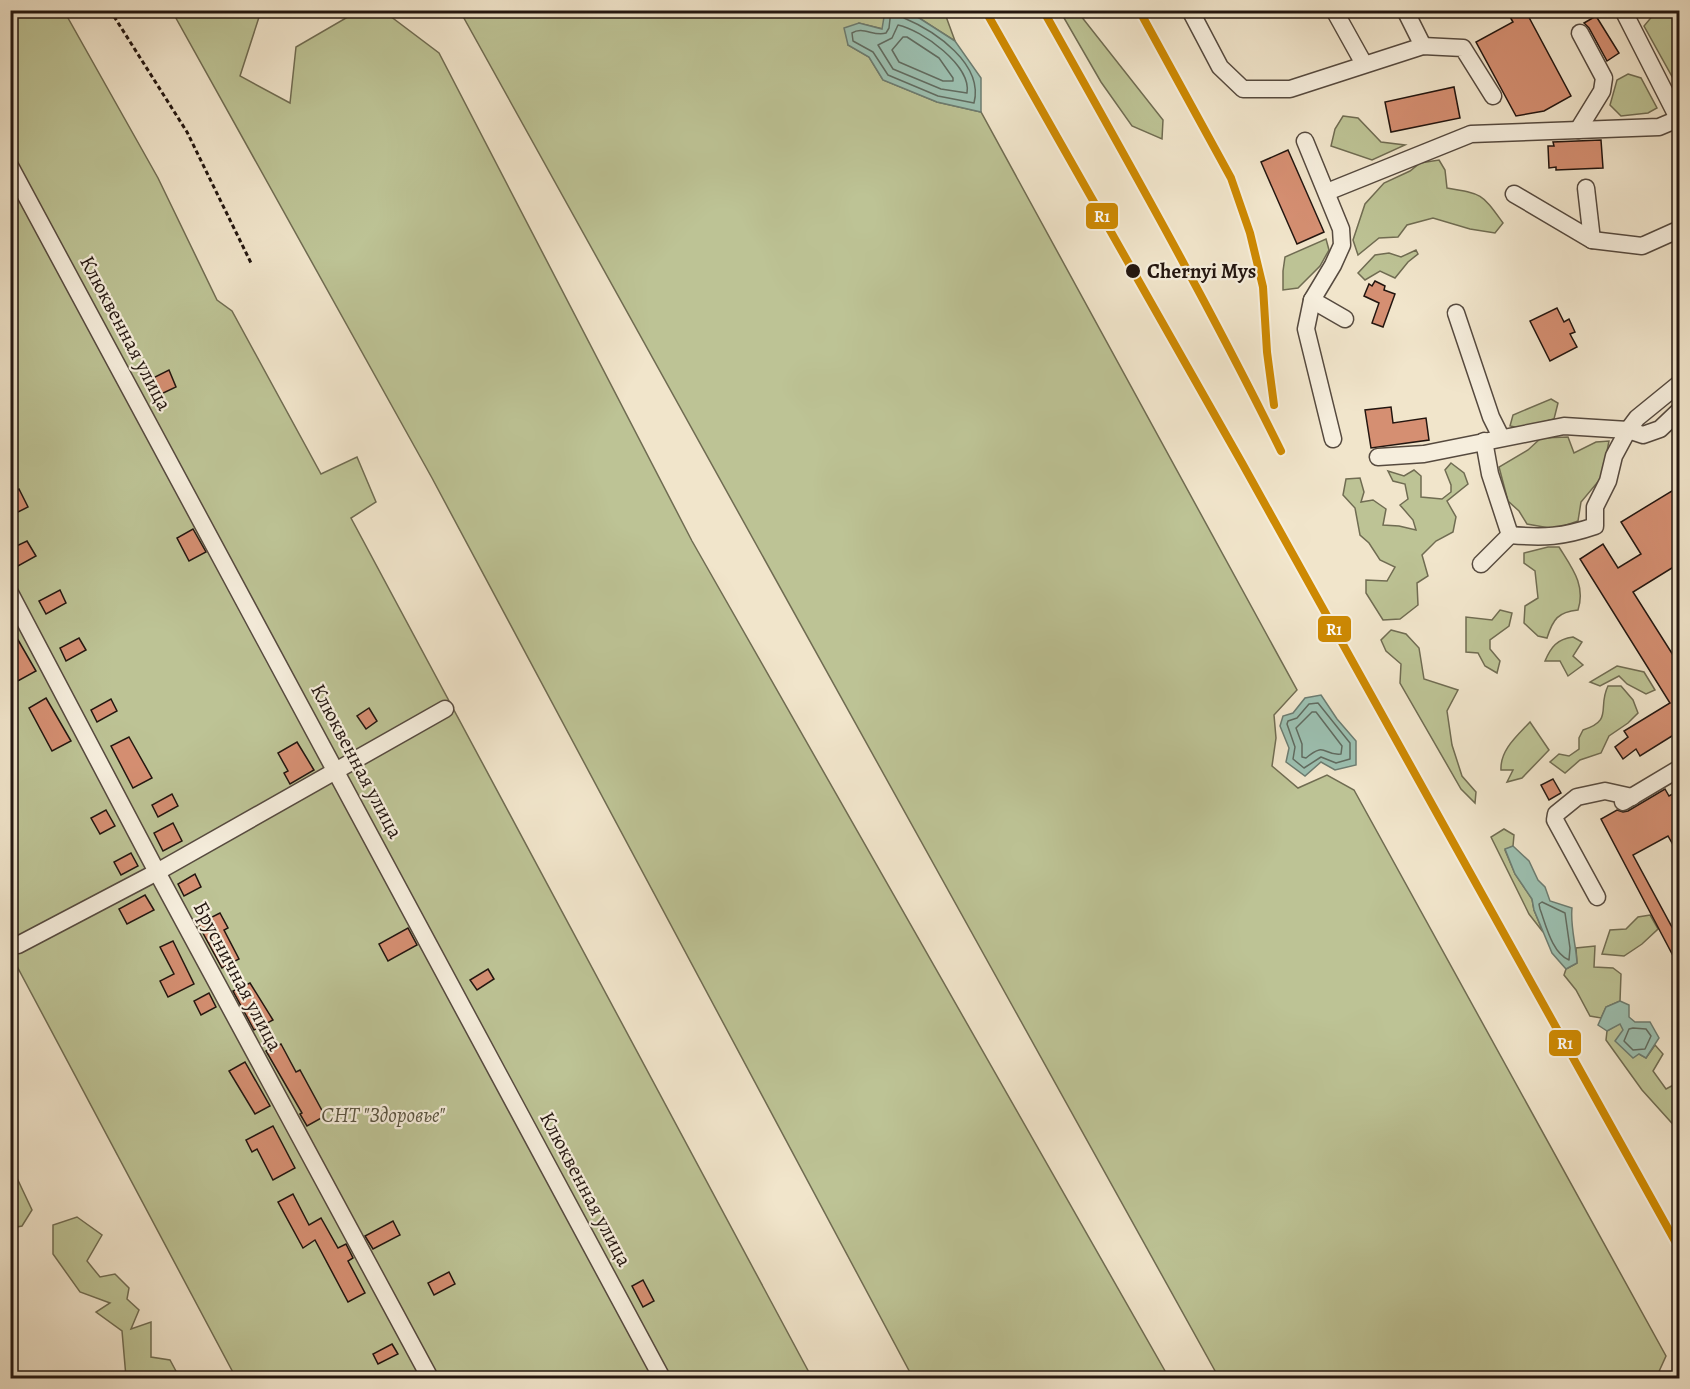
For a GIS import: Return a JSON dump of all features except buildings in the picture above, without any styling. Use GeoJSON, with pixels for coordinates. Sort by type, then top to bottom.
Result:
{"type":"FeatureCollection","features":[{"type":"Feature","properties":{"kind":"street"},"geometry":{"type":"LineString","coordinates":[[1190,10],[1220,67],[1243,89],[1290,88],[1423,46],[1463,48],[1493,96]]}},
{"type":"Feature","properties":{"kind":"street"},"geometry":{"type":"LineString","coordinates":[[1334,10],[1364,64]]}},
{"type":"Feature","properties":{"kind":"street"},"geometry":{"type":"LineString","coordinates":[[1327,192],[1471,134],[1659,127],[1679,120],[1623,10]]}},
{"type":"Feature","properties":{"kind":"street"},"geometry":{"type":"LineString","coordinates":[[1413,14],[1423,46]]}},
{"type":"Feature","properties":{"kind":"street"},"geometry":{"type":"LineString","coordinates":[[1578,130],[1602,92],[1604,78],[1580,33]]}},
{"type":"Feature","properties":{"kind":"street"},"geometry":{"type":"LineString","coordinates":[[1305,141],[1341,229],[1342,245],[1312,300],[1306,328],[1334,439]]}},
{"type":"Feature","properties":{"kind":"street","name":"Клюквенная улица"},"geometry":{"type":"LineString","coordinates":[[10,166],[662,1378]]}},
{"type":"Feature","properties":{"kind":"street"},"geometry":{"type":"LineString","coordinates":[[1586,188],[1592,240]]}},
{"type":"Feature","properties":{"kind":"street"},"geometry":{"type":"LineString","coordinates":[[1514,194],[1592,240],[1642,246],[1680,229]]}},
{"type":"Feature","properties":{"kind":"street"},"geometry":{"type":"LineString","coordinates":[[1312,300],[1345,319]]}},
{"type":"Feature","properties":{"kind":"street"},"geometry":{"type":"LineString","coordinates":[[1456,313],[1491,417],[1490,474],[1510,535]]}},
{"type":"Feature","properties":{"kind":"street"},"geometry":{"type":"LineString","coordinates":[[1510,535],[1542,538],[1572,534],[1595,526],[1595,507],[1608,481],[1614,456],[1628,430],[1637,418],[1680,383]]}},
{"type":"Feature","properties":{"kind":"street"},"geometry":{"type":"LineString","coordinates":[[1378,457],[1424,454],[1564,426],[1628,430],[1643,435],[1660,429],[1680,410]]}},
{"type":"Feature","properties":{"kind":"street"},"geometry":{"type":"LineString","coordinates":[[1481,564],[1510,535]]}},
{"type":"Feature","properties":{"kind":"street","name":"Брусничная улица"},"geometry":{"type":"LineString","coordinates":[[10,593],[157,872],[430,1378]]}},
{"type":"Feature","properties":{"kind":"street"},"geometry":{"type":"LineString","coordinates":[[18,945],[157,872],[445,709]]}},
{"type":"Feature","properties":{"kind":"street"},"geometry":{"type":"LineString","coordinates":[[1617,805],[1680,768]]}},
{"type":"Feature","properties":{"kind":"street"},"geometry":{"type":"LineString","coordinates":[[1597,897],[1555,820],[1556,814],[1577,797],[1605,791],[1632,796]]}},
{"type":"Feature","properties":{"kind":"path"},"geometry":{"type":"LineString","coordinates":[[110,10],[187,132],[252,265]]}},
{"type":"Feature","properties":{"kind":"green space"},"geometry":{"type":"Polygon","coordinates":[[[382,10],[439,53],[692,541],[1169,1378],[913,1378],[432,478],[172,11],[261,11],[240,76],[290,103],[296,47],[358,11],[382,10]]]}},
{"type":"Feature","properties":{"kind":"green space","name":"СНТ \"Здоровье\""},"geometry":{"type":"Polygon","coordinates":[[[10,11],[64,11],[158,178],[217,300],[232,311],[321,474],[357,457],[376,502],[351,518],[812,1378],[236,1378],[11,955],[10,11]]]}},
{"type":"Feature","properties":{"kind":"green space"},"geometry":{"type":"Polygon","coordinates":[[[460,11],[885,11],[883,29],[859,23],[848,45],[869,57],[883,80],[937,102],[981,112],[1297,690],[1274,715],[1276,738],[1272,766],[1298,788],[1327,775],[1354,790],[1666,1356],[1656,1378],[1219,1378],[460,11]]]}},
{"type":"Feature","properties":{"kind":"green space"},"geometry":{"type":"Polygon","coordinates":[[[898,11],[944,11],[955,41],[916,16],[898,11]]]}},
{"type":"Feature","properties":{"kind":"green space"},"geometry":{"type":"Polygon","coordinates":[[[1060,11],[1077,11],[1163,120],[1162,139],[1132,126],[1101,82],[1060,11]]]}},
{"type":"Feature","properties":{"kind":"green space"},"geometry":{"type":"Polygon","coordinates":[[[1660,11],[1679,11],[1679,89],[1644,26],[1654,14],[1660,11]]]}},
{"type":"Feature","properties":{"kind":"green space"},"geometry":{"type":"Polygon","coordinates":[[[1628,74],[1641,78],[1657,108],[1648,113],[1621,116],[1610,105],[1617,80],[1628,74]]]}},
{"type":"Feature","properties":{"kind":"green space"},"geometry":{"type":"Polygon","coordinates":[[[1343,116],[1358,118],[1381,142],[1405,145],[1372,160],[1331,146],[1335,129],[1343,116]]]}},
{"type":"Feature","properties":{"kind":"green space"},"geometry":{"type":"Polygon","coordinates":[[[1439,160],[1445,170],[1447,188],[1481,197],[1496,213],[1503,223],[1495,233],[1470,229],[1433,218],[1407,225],[1398,237],[1379,238],[1358,255],[1353,240],[1365,204],[1384,183],[1410,171],[1420,163],[1439,160]]]}},
{"type":"Feature","properties":{"kind":"green space"},"geometry":{"type":"Polygon","coordinates":[[[1326,239],[1329,250],[1320,266],[1298,288],[1283,290],[1285,257],[1326,239]]]}},
{"type":"Feature","properties":{"kind":"green space"},"geometry":{"type":"Polygon","coordinates":[[[1416,250],[1418,254],[1395,278],[1380,271],[1365,280],[1358,273],[1375,255],[1389,253],[1401,257],[1416,250]]]}},
{"type":"Feature","properties":{"kind":"green space"},"geometry":{"type":"Polygon","coordinates":[[[1551,399],[1558,403],[1554,419],[1520,428],[1510,426],[1513,415],[1551,399]]]}},
{"type":"Feature","properties":{"kind":"green space"},"geometry":{"type":"Polygon","coordinates":[[[1568,437],[1574,453],[1596,442],[1609,441],[1602,477],[1581,502],[1578,521],[1555,529],[1527,524],[1519,511],[1508,501],[1499,467],[1528,450],[1541,438],[1568,437]]]}},
{"type":"Feature","properties":{"kind":"green space"},"geometry":{"type":"Polygon","coordinates":[[[1451,463],[1464,473],[1468,484],[1447,501],[1456,517],[1453,532],[1436,541],[1422,555],[1428,576],[1417,583],[1418,605],[1400,619],[1383,620],[1366,593],[1366,580],[1387,581],[1395,567],[1380,560],[1369,543],[1360,535],[1355,508],[1343,495],[1346,479],[1360,478],[1364,492],[1361,502],[1373,500],[1386,509],[1383,525],[1416,530],[1413,520],[1400,505],[1408,499],[1405,484],[1393,481],[1388,471],[1404,476],[1414,470],[1421,476],[1421,497],[1442,499],[1451,492],[1451,485],[1445,470],[1451,463]]]}},
{"type":"Feature","properties":{"kind":"green space"},"geometry":{"type":"Polygon","coordinates":[[[1548,547],[1559,547],[1569,562],[1579,585],[1580,601],[1578,610],[1557,618],[1547,638],[1538,636],[1524,623],[1525,606],[1538,598],[1535,571],[1524,563],[1524,553],[1548,547]]]}},
{"type":"Feature","properties":{"kind":"green space"},"geometry":{"type":"Polygon","coordinates":[[[1500,610],[1512,613],[1509,626],[1490,640],[1490,649],[1500,661],[1497,673],[1485,666],[1478,653],[1466,652],[1466,617],[1492,620],[1500,610]]]}},
{"type":"Feature","properties":{"kind":"green space"},"geometry":{"type":"Polygon","coordinates":[[[1391,630],[1406,634],[1419,648],[1424,679],[1458,690],[1447,711],[1452,745],[1462,776],[1476,792],[1475,803],[1461,789],[1400,683],[1401,664],[1386,651],[1381,640],[1391,630]]]}},
{"type":"Feature","properties":{"kind":"green space"},"geometry":{"type":"Polygon","coordinates":[[[1573,637],[1582,642],[1573,656],[1583,665],[1568,676],[1560,661],[1545,661],[1555,644],[1573,637]]]}},
{"type":"Feature","properties":{"kind":"green space"},"geometry":{"type":"Polygon","coordinates":[[[1617,666],[1644,672],[1655,690],[1646,694],[1627,684],[1619,676],[1600,686],[1590,682],[1617,666]]]}},
{"type":"Feature","properties":{"kind":"green space"},"geometry":{"type":"Polygon","coordinates":[[[1608,686],[1621,686],[1633,700],[1638,713],[1609,736],[1601,753],[1580,760],[1565,773],[1550,762],[1559,754],[1569,756],[1579,749],[1579,738],[1583,730],[1593,726],[1602,717],[1608,686]]]}},
{"type":"Feature","properties":{"kind":"green space"},"geometry":{"type":"Polygon","coordinates":[[[1530,722],[1549,750],[1522,778],[1507,782],[1513,770],[1501,770],[1503,756],[1510,744],[1530,722]]]}},
{"type":"Feature","properties":{"kind":"green space"},"geometry":{"type":"Polygon","coordinates":[[[1504,829],[1514,835],[1513,846],[1505,850],[1515,874],[1532,899],[1543,932],[1529,914],[1491,837],[1504,829]]]}},
{"type":"Feature","properties":{"kind":"green space"},"geometry":{"type":"Polygon","coordinates":[[[1650,915],[1658,929],[1642,944],[1624,956],[1602,954],[1610,930],[1626,929],[1638,917],[1650,915]]]}},
{"type":"Feature","properties":{"kind":"green space"},"geometry":{"type":"Polygon","coordinates":[[[1595,946],[1594,967],[1613,968],[1621,974],[1620,1001],[1606,1007],[1601,1018],[1590,1016],[1576,990],[1564,975],[1566,969],[1577,963],[1576,948],[1595,946]]]}},
{"type":"Feature","properties":{"kind":"green space"},"geometry":{"type":"Polygon","coordinates":[[[1620,1023],[1639,1054],[1646,1058],[1655,1045],[1663,1054],[1653,1071],[1666,1089],[1679,1082],[1679,1131],[1642,1090],[1606,1040],[1607,1031],[1620,1023]]]}},
{"type":"Feature","properties":{"kind":"green space"},"geometry":{"type":"Polygon","coordinates":[[[16,1176],[32,1210],[22,1226],[11,1228],[11,1177],[16,1176]]]}},
{"type":"Feature","properties":{"kind":"green space"},"geometry":{"type":"Polygon","coordinates":[[[77,1217],[102,1235],[87,1261],[100,1277],[115,1274],[129,1288],[127,1299],[139,1310],[131,1329],[151,1322],[151,1357],[170,1360],[177,1373],[172,1378],[126,1377],[122,1331],[96,1312],[110,1303],[80,1292],[53,1254],[53,1225],[77,1217]]]}},
{"type":"Feature","properties":{"kind":"water"},"geometry":{"type":"Polygon","coordinates":[[[885,11],[898,11],[916,16],[955,41],[981,78],[981,112],[937,102],[883,80],[869,57],[848,45],[844,28],[859,23],[882,29],[885,11]]]}},
{"type":"Feature","properties":{"kind":"water"},"geometry":{"type":"Polygon","coordinates":[[[1321,695],[1356,741],[1356,765],[1335,770],[1321,762],[1305,776],[1286,762],[1289,748],[1280,726],[1283,716],[1293,713],[1305,698],[1321,695]]]}},
{"type":"Feature","properties":{"kind":"water"},"geometry":{"type":"Polygon","coordinates":[[[1513,846],[1529,861],[1538,880],[1545,887],[1550,901],[1572,908],[1577,963],[1566,969],[1552,953],[1534,910],[1532,899],[1515,874],[1505,849],[1513,846]]]}},
{"type":"Feature","properties":{"kind":"water"},"geometry":{"type":"Polygon","coordinates":[[[1620,1001],[1629,1005],[1629,1017],[1635,1022],[1650,1022],[1659,1038],[1646,1058],[1639,1054],[1633,1058],[1615,1041],[1623,1030],[1620,1024],[1607,1031],[1598,1025],[1606,1007],[1620,1001]]]}},
{"type":"Feature","properties":{"kind":"transit line","name":"R1"},"geometry":{"type":"LineString","coordinates":[[985,10],[1242,463],[1680,1250]]}},
{"type":"Feature","properties":{"kind":"transit line","name":"R1"},"geometry":{"type":"LineString","coordinates":[[1043,10],[1195,284],[1281,451]]}},
{"type":"Feature","properties":{"kind":"transit line","name":"R1"},"geometry":{"type":"LineString","coordinates":[[1139,10],[1231,178],[1250,233],[1263,287],[1267,352],[1274,405]]}},
{"type":"Feature","properties":{"kind":"place","name":"Chernyi Mys"},"geometry":{"type":"Point","coordinates":[1133,271]}}]}
